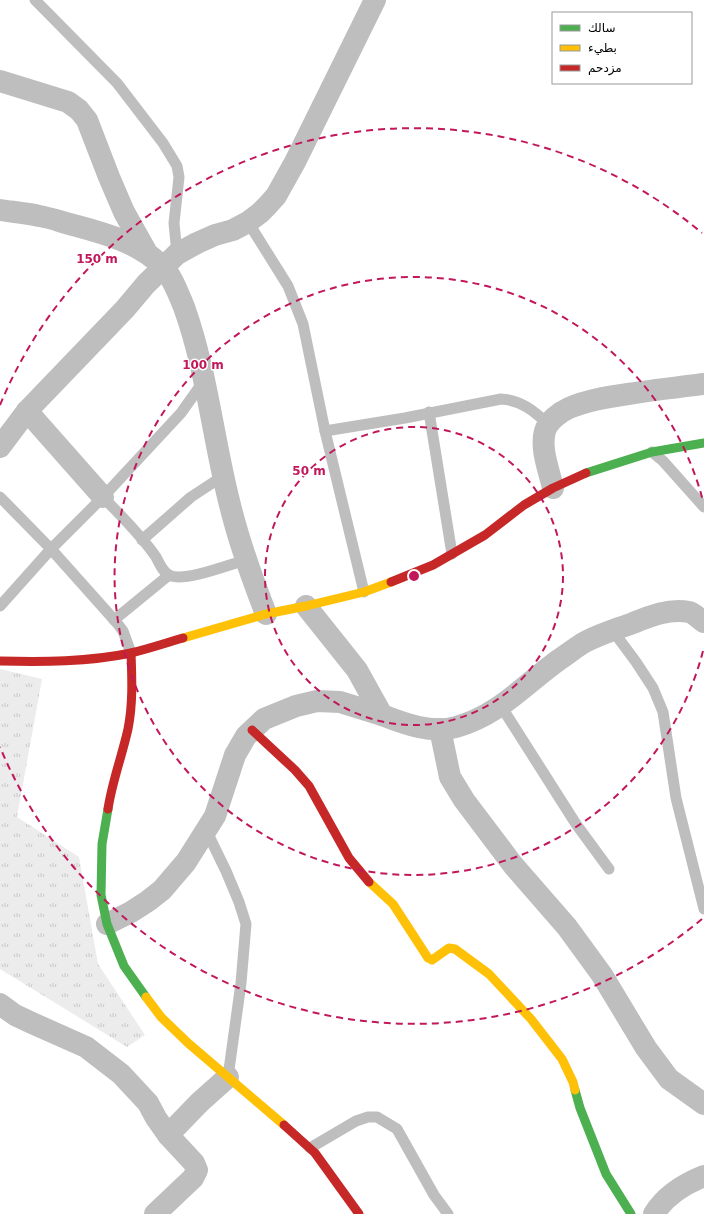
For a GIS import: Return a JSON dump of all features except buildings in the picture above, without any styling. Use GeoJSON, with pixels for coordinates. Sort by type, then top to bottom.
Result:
{"type":"FeatureCollection","features":[{"type":"Feature","properties":{"kind":"street"},"geometry":{"type":"LineString","coordinates":[[0,447],[27,411],[120,314],[162,258],[215,235],[233,230],[248,222],[260,213],[276,196],[295,162],[375,0]]}},
{"type":"Feature","properties":{"kind":"street"},"geometry":{"type":"LineString","coordinates":[[0,81],[68,102],[79,110],[88,120],[109,177],[124,212],[162,258],[189,321],[204,381],[230,505],[246,560],[266,614]]}},
{"type":"Feature","properties":{"kind":"street"},"geometry":{"type":"LineString","coordinates":[[0,210],[40,216],[107,234],[162,258]]}},
{"type":"Feature","properties":{"kind":"street"},"geometry":{"type":"LineString","coordinates":[[553,488],[544,451],[545,430],[548,424],[557,415],[589,401],[666,388],[704,384]]}},
{"type":"Feature","properties":{"kind":"street"},"geometry":{"type":"LineString","coordinates":[[27,411],[103,497]]}},
{"type":"Feature","properties":{"kind":"street"},"geometry":{"type":"LineString","coordinates":[[0,660],[32,662],[91,659],[131,653],[266,614],[364,592],[433,565],[485,535],[524,505],[553,488],[585,473],[652,452],[704,443]]}},
{"type":"Feature","properties":{"kind":"street"},"geometry":{"type":"LineString","coordinates":[[306,606],[357,670],[382,715]]}},
{"type":"Feature","properties":{"kind":"street"},"geometry":{"type":"LineString","coordinates":[[107,924],[131,912],[148,901],[162,890],[186,862],[215,816],[235,755],[246,736],[264,719],[296,706],[317,701],[340,702],[408,725],[440,730],[456,728],[485,716],[501,706],[558,660],[585,642],[600,635],[649,616],[674,611],[690,612],[704,622]]}},
{"type":"Feature","properties":{"kind":"street"},"geometry":{"type":"LineString","coordinates":[[131,653],[132,702],[128,729],[110,794],[102,844],[101,895],[107,924],[124,966],[161,1017],[188,1043],[270,1112],[315,1153],[359,1214]]}},
{"type":"Feature","properties":{"kind":"street"},"geometry":{"type":"LineString","coordinates":[[252,730],[295,770],[309,786],[349,858],[370,883],[393,904],[428,958],[432,960],[443,951],[452,948],[463,954],[489,974],[531,1019],[553,1047],[562,1059],[573,1082],[580,1108],[606,1174],[631,1214]]}},
{"type":"Feature","properties":{"kind":"street"},"geometry":{"type":"LineString","coordinates":[[440,730],[450,777],[464,800],[513,865],[567,927],[602,975],[646,1048],[669,1079],[704,1104]]}},
{"type":"Feature","properties":{"kind":"street"},"geometry":{"type":"LineString","coordinates":[[0,1004],[15,1015],[86,1047],[122,1074],[148,1103],[168,1135],[194,1163],[197,1170],[193,1178],[155,1214]]}},
{"type":"Feature","properties":{"kind":"street"},"geometry":{"type":"LineString","coordinates":[[168,1135],[200,1102],[228,1077]]}},
{"type":"Feature","properties":{"kind":"street"},"geometry":{"type":"LineString","coordinates":[[654,1214],[671,1195],[688,1182],[704,1176]]}},
{"type":"Feature","properties":{"kind":"lane"},"geometry":{"type":"LineString","coordinates":[[35,0],[117,83],[163,143],[177,166],[179,177],[174,223],[162,258]]}},
{"type":"Feature","properties":{"kind":"lane"},"geometry":{"type":"LineString","coordinates":[[248,222],[288,286],[303,324],[325,431],[364,592]]}},
{"type":"Feature","properties":{"kind":"lane"},"geometry":{"type":"LineString","coordinates":[[0,606],[50,549],[103,497],[181,413],[204,381]]}},
{"type":"Feature","properties":{"kind":"lane"},"geometry":{"type":"LineString","coordinates":[[325,431],[405,418],[494,400],[507,399],[516,401],[528,407],[548,424]]}},
{"type":"Feature","properties":{"kind":"lane"},"geometry":{"type":"LineString","coordinates":[[429,412],[452,554]]}},
{"type":"Feature","properties":{"kind":"lane"},"geometry":{"type":"LineString","coordinates":[[652,452],[663,461],[704,507]]}},
{"type":"Feature","properties":{"kind":"lane"},"geometry":{"type":"LineString","coordinates":[[142,540],[191,497],[223,476]]}},
{"type":"Feature","properties":{"kind":"lane"},"geometry":{"type":"LineString","coordinates":[[0,497],[50,549],[114,620],[122,631],[131,653]]}},
{"type":"Feature","properties":{"kind":"lane"},"geometry":{"type":"LineString","coordinates":[[103,497],[142,540],[164,571],[169,575],[177,577],[196,574],[246,560]]}},
{"type":"Feature","properties":{"kind":"lane"},"geometry":{"type":"LineString","coordinates":[[114,620],[169,575]]}},
{"type":"Feature","properties":{"kind":"lane"},"geometry":{"type":"LineString","coordinates":[[613,631],[653,688],[663,712],[676,798],[704,909]]}},
{"type":"Feature","properties":{"kind":"lane"},"geometry":{"type":"LineString","coordinates":[[501,706],[576,824],[609,869]]}},
{"type":"Feature","properties":{"kind":"lane"},"geometry":{"type":"LineString","coordinates":[[206,830],[240,902],[246,924],[241,983],[228,1077]]}},
{"type":"Feature","properties":{"kind":"lane"},"geometry":{"type":"LineString","coordinates":[[310,1148],[356,1121],[368,1117],[377,1117],[397,1129],[434,1195],[448,1214]]}},
{"type":"Feature","properties":{"kind":"green space"},"geometry":{"type":"Polygon","coordinates":[[[0,669],[42,679],[17,817],[79,857],[98,964],[145,1035],[127,1047],[0,969],[0,669]]]}},
{"type":"Feature","properties":{"kind":"traffic: fast"},"geometry":{"type":"LineString","coordinates":[[586,473],[652,452],[704,443]]}},
{"type":"Feature","properties":{"kind":"traffic: fast"},"geometry":{"type":"LineString","coordinates":[[108,809],[102,844],[101,895],[107,924],[124,966],[146,997]]}},
{"type":"Feature","properties":{"kind":"traffic: fast"},"geometry":{"type":"LineString","coordinates":[[575,1090],[580,1108],[606,1174],[631,1214]]}},
{"type":"Feature","properties":{"kind":"traffic: slow"},"geometry":{"type":"LineString","coordinates":[[183,638],[266,614],[364,592],[391,582]]}},
{"type":"Feature","properties":{"kind":"traffic: slow"},"geometry":{"type":"LineString","coordinates":[[369,882],[393,904],[428,958],[432,960],[449,948],[455,949],[489,974],[531,1019],[562,1059],[573,1082],[575,1090]]}},
{"type":"Feature","properties":{"kind":"traffic: slow"},"geometry":{"type":"LineString","coordinates":[[146,997],[161,1017],[188,1043],[284,1125]]}},
{"type":"Feature","properties":{"kind":"traffic: jam"},"geometry":{"type":"LineString","coordinates":[[391,582],[433,565],[485,535],[524,505],[553,488],[586,473]]}},
{"type":"Feature","properties":{"kind":"traffic: jam"},"geometry":{"type":"LineString","coordinates":[[0,661],[82,660],[115,656],[150,648],[183,638]]}},
{"type":"Feature","properties":{"kind":"traffic: jam"},"geometry":{"type":"LineString","coordinates":[[108,809],[130,720],[132,691],[131,653]]}},
{"type":"Feature","properties":{"kind":"traffic: jam"},"geometry":{"type":"LineString","coordinates":[[252,730],[295,770],[309,786],[349,858],[369,882]]}},
{"type":"Feature","properties":{"kind":"traffic: jam"},"geometry":{"type":"LineString","coordinates":[[284,1125],[315,1153],[359,1214]]}}]}
